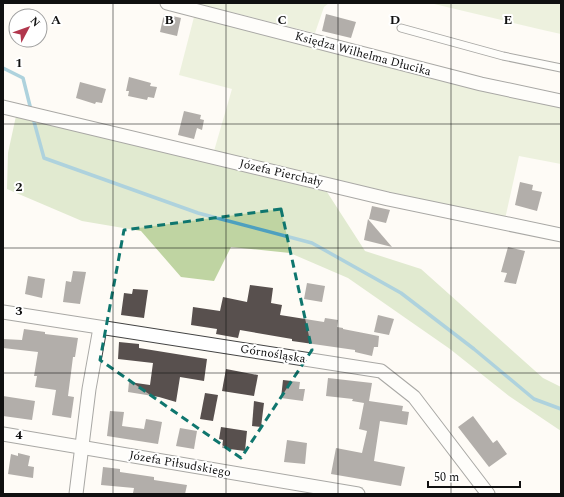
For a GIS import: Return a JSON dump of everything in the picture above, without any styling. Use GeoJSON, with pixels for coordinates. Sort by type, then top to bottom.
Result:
{"type":"FeatureCollection","features":[{"type":"Feature","properties":{"kind":"street","name":"Księdza Wilhelma Dłucika"},"geometry":{"type":"LineString","coordinates":[[167,3],[480,84],[561,100]]}},
{"type":"Feature","properties":{"kind":"street","name":"Józefa Pierchały"},"geometry":{"type":"LineString","coordinates":[[3,107],[388,199],[561,235]]}},
{"type":"Feature","properties":{"kind":"street","name":"Górnośląska"},"geometry":{"type":"LineString","coordinates":[[3,312],[381,371],[414,397],[488,494]]}},
{"type":"Feature","properties":{"kind":"street"},"geometry":{"type":"LineString","coordinates":[[76,494],[89,389],[100,328]]}},
{"type":"Feature","properties":{"kind":"street","name":"Józefa Piłsudskiego"},"geometry":{"type":"LineString","coordinates":[[3,434],[358,494]]}},
{"type":"Feature","properties":{"kind":"lane"},"geometry":{"type":"LineString","coordinates":[[401,28],[503,56],[561,68]]}},
{"type":"Feature","properties":{"kind":"highlighted area"},"geometry":{"type":"Polygon","coordinates":[[[281,209],[312,350],[241,458],[100,360],[124,230],[281,209]]]}},
{"type":"Feature","properties":{"kind":"green space"},"geometry":{"type":"Polygon","coordinates":[[[194,3],[329,3],[324,7],[315,33],[194,3]]]}},
{"type":"Feature","properties":{"kind":"green space"},"geometry":{"type":"Polygon","coordinates":[[[430,3],[561,3],[561,34],[543,30],[430,3]]]}},
{"type":"Feature","properties":{"kind":"green space"},"geometry":{"type":"Polygon","coordinates":[[[194,17],[450,83],[561,106],[561,164],[519,156],[505,219],[214,151],[232,89],[179,75],[194,17]]]}},
{"type":"Feature","properties":{"kind":"green space"},"geometry":{"type":"Polygon","coordinates":[[[16,116],[327,192],[365,251],[421,269],[543,378],[561,387],[561,431],[509,396],[450,349],[348,278],[290,253],[231,247],[214,281],[181,277],[141,231],[82,221],[7,189],[8,153],[16,116]]]}},
{"type":"Feature","properties":{"kind":"building"},"geometry":{"type":"Polygon","coordinates":[[[164,14],[181,18],[177,36],[160,32],[164,14]]]}},
{"type":"Feature","properties":{"kind":"building"},"geometry":{"type":"Polygon","coordinates":[[[326,14],[356,22],[351,38],[322,31],[326,14]]]}},
{"type":"Feature","properties":{"kind":"building"},"geometry":{"type":"Polygon","coordinates":[[[129,77],[151,83],[150,86],[157,87],[154,98],[148,97],[147,100],[128,96],[129,91],[126,91],[129,77]]]}},
{"type":"Feature","properties":{"kind":"building"},"geometry":{"type":"Polygon","coordinates":[[[80,82],[106,89],[102,103],[96,102],[95,104],[76,98],[80,82]]]}},
{"type":"Feature","properties":{"kind":"building"},"geometry":{"type":"Polygon","coordinates":[[[184,111],[201,115],[200,119],[204,120],[202,130],[197,128],[194,139],[178,135],[184,111]]]}},
{"type":"Feature","properties":{"kind":"building"},"geometry":{"type":"Polygon","coordinates":[[[520,182],[533,185],[532,190],[542,192],[537,211],[515,205],[520,182]]]}},
{"type":"Feature","properties":{"kind":"building"},"geometry":{"type":"Polygon","coordinates":[[[372,206],[390,210],[386,223],[369,219],[372,206]]]}},
{"type":"Feature","properties":{"kind":"building"},"geometry":{"type":"Polygon","coordinates":[[[368,219],[392,247],[364,240],[368,219]]]}},
{"type":"Feature","properties":{"kind":"building"},"geometry":{"type":"Polygon","coordinates":[[[508,247],[525,251],[516,284],[504,282],[507,273],[501,272],[508,247]]]}},
{"type":"Feature","properties":{"kind":"building"},"geometry":{"type":"Polygon","coordinates":[[[73,271],[86,272],[80,304],[63,302],[66,281],[71,282],[73,271]]]}},
{"type":"Feature","properties":{"kind":"building"},"geometry":{"type":"Polygon","coordinates":[[[28,276],[45,279],[42,298],[25,294],[28,276]]]}},
{"type":"Feature","properties":{"kind":"building"},"geometry":{"type":"Polygon","coordinates":[[[307,283],[325,286],[322,302],[304,299],[307,283]]]}},
{"type":"Feature","properties":{"kind":"building"},"geometry":{"type":"Polygon","coordinates":[[[250,285],[273,288],[271,303],[282,305],[280,315],[324,322],[325,318],[338,320],[337,327],[379,336],[378,347],[374,347],[372,356],[355,352],[355,350],[292,341],[292,339],[240,330],[238,338],[216,334],[217,329],[191,325],[193,307],[220,311],[223,297],[247,302],[250,285]]]}},
{"type":"Feature","properties":{"kind":"building"},"geometry":{"type":"Polygon","coordinates":[[[133,289],[148,290],[144,318],[121,315],[124,293],[132,294],[133,289]]]}},
{"type":"Feature","properties":{"kind":"building"},"geometry":{"type":"Polygon","coordinates":[[[378,315],[394,319],[389,335],[374,332],[378,315]]]}},
{"type":"Feature","properties":{"kind":"building"},"geometry":{"type":"Polygon","coordinates":[[[24,329],[45,332],[45,334],[78,338],[75,357],[73,357],[68,396],[74,397],[71,418],[52,415],[56,390],[35,387],[37,376],[34,376],[38,352],[3,348],[3,339],[22,340],[24,329]]]}},
{"type":"Feature","properties":{"kind":"building"},"geometry":{"type":"Polygon","coordinates":[[[119,342],[139,344],[139,348],[207,359],[204,381],[180,377],[176,402],[159,397],[128,392],[129,382],[150,385],[153,363],[118,359],[119,342]]]}},
{"type":"Feature","properties":{"kind":"building"},"geometry":{"type":"Polygon","coordinates":[[[226,369],[258,375],[254,396],[222,391],[226,369]]]}},
{"type":"Feature","properties":{"kind":"building"},"geometry":{"type":"Polygon","coordinates":[[[328,378],[372,383],[369,401],[403,406],[402,411],[409,412],[407,425],[380,421],[374,461],[405,467],[401,486],[331,474],[336,448],[362,453],[367,431],[359,429],[364,403],[352,401],[353,399],[326,396],[328,378]]]}},
{"type":"Feature","properties":{"kind":"building"},"geometry":{"type":"Polygon","coordinates":[[[283,380],[300,382],[299,389],[305,389],[303,401],[281,398],[283,380]]]}},
{"type":"Feature","properties":{"kind":"building"},"geometry":{"type":"Polygon","coordinates":[[[205,393],[218,395],[213,421],[200,419],[205,393]]]}},
{"type":"Feature","properties":{"kind":"building"},"geometry":{"type":"Polygon","coordinates":[[[3,396],[35,401],[32,420],[3,416],[3,396]]]}},
{"type":"Feature","properties":{"kind":"building"},"geometry":{"type":"Polygon","coordinates":[[[254,401],[264,403],[261,427],[252,426],[254,401]]]}},
{"type":"Feature","properties":{"kind":"building"},"geometry":{"type":"Polygon","coordinates":[[[110,411],[124,412],[122,426],[144,429],[146,419],[162,422],[158,444],[107,436],[110,411]]]}},
{"type":"Feature","properties":{"kind":"building"},"geometry":{"type":"Polygon","coordinates":[[[473,416],[493,443],[497,440],[507,454],[489,467],[458,427],[473,416]]]}},
{"type":"Feature","properties":{"kind":"building"},"geometry":{"type":"Polygon","coordinates":[[[221,427],[247,431],[245,451],[222,448],[223,440],[219,439],[221,427]]]}},
{"type":"Feature","properties":{"kind":"building"},"geometry":{"type":"Polygon","coordinates":[[[180,428],[197,431],[194,449],[176,446],[180,428]]]}},
{"type":"Feature","properties":{"kind":"building"},"geometry":{"type":"Polygon","coordinates":[[[287,440],[307,443],[305,464],[284,462],[287,440]]]}},
{"type":"Feature","properties":{"kind":"building"},"geometry":{"type":"Polygon","coordinates":[[[18,453],[30,456],[28,466],[34,467],[33,478],[8,474],[11,454],[18,456],[18,453]]]}},
{"type":"Feature","properties":{"kind":"building"},"geometry":{"type":"Polygon","coordinates":[[[103,467],[120,469],[120,472],[154,477],[154,480],[187,485],[185,494],[139,494],[133,493],[134,488],[101,485],[103,467]]]}},
{"type":"Feature","properties":{"kind":"waterway"},"geometry":{"type":"LineString","coordinates":[[3,68],[23,78],[31,110]]}},
{"type":"Feature","properties":{"kind":"waterway"},"geometry":{"type":"LineString","coordinates":[[33,118],[44,158],[198,213],[312,243],[401,293],[474,349],[534,399],[561,409]]}}]}
